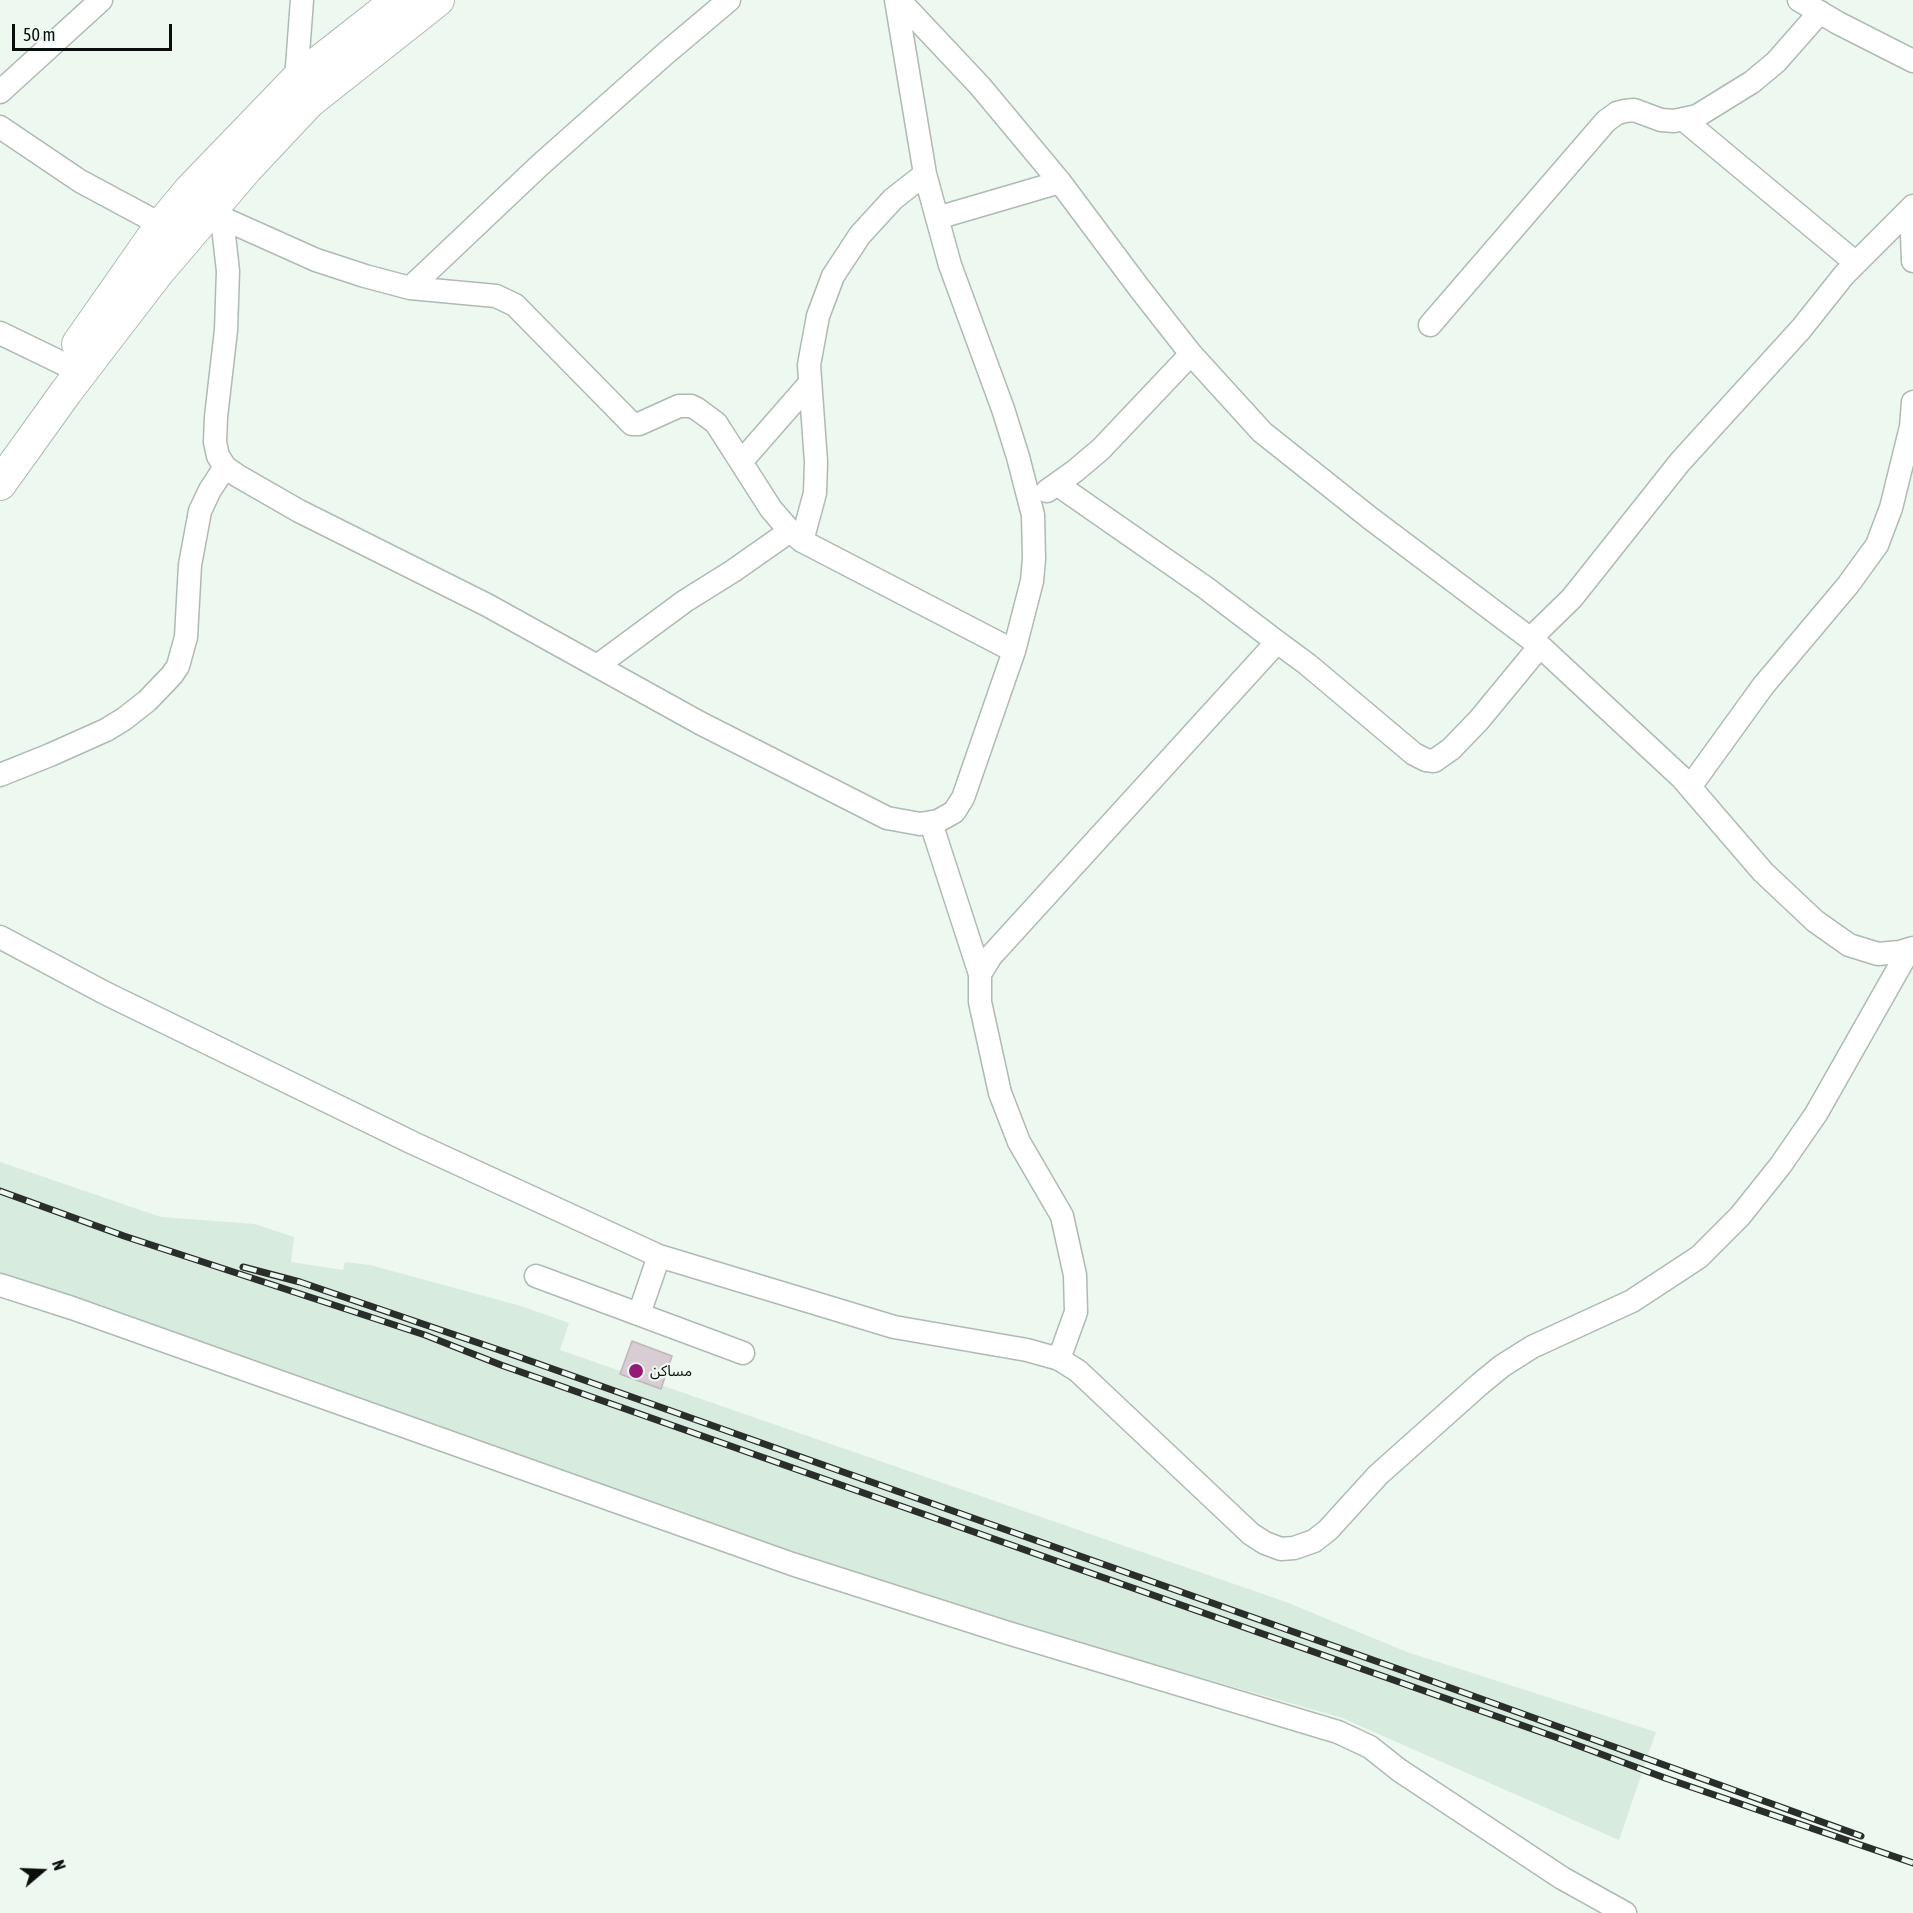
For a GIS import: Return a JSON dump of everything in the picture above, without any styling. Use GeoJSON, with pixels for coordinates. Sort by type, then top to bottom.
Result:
{"type":"FeatureCollection","features":[{"type":"Feature","properties":{"kind":"street"},"geometry":{"type":"LineString","coordinates":[[0,92],[101,0]]}},
{"type":"Feature","properties":{"kind":"street"},"geometry":{"type":"LineString","coordinates":[[296,80],[302,0]]}},
{"type":"Feature","properties":{"kind":"street"},"geometry":{"type":"LineString","coordinates":[[205,209],[296,80],[398,0]]}},
{"type":"Feature","properties":{"kind":"street"},"geometry":{"type":"LineString","coordinates":[[0,454],[64,364],[173,231],[205,209],[309,102],[438,0]]}},
{"type":"Feature","properties":{"kind":"street"},"geometry":{"type":"LineString","coordinates":[[410,288],[540,165],[729,0]]}},
{"type":"Feature","properties":{"kind":"street"},"geometry":{"type":"LineString","coordinates":[[205,209],[228,271],[226,330],[215,442],[218,456],[225,467],[298,511],[487,605],[700,723],[887,818],[908,823],[932,823],[954,812],[963,798],[1014,651],[1032,581],[1033,515],[1003,409],[950,265],[925,174],[898,0]]}},
{"type":"Feature","properties":{"kind":"street"},"geometry":{"type":"LineString","coordinates":[[898,0],[980,86],[1060,182],[1191,354],[1271,439],[1370,518],[1535,642],[1690,787],[1763,872],[1815,921],[1849,945],[1878,954],[1911,949]]}},
{"type":"Feature","properties":{"kind":"street"},"geometry":{"type":"LineString","coordinates":[[1799,0],[1913,61]]}},
{"type":"Feature","properties":{"kind":"street"},"geometry":{"type":"LineString","coordinates":[[1430,325],[1606,121],[1617,113],[1634,110],[1661,120],[1674,121],[1684,120],[1706,111],[1752,82],[1776,62],[1820,12]]}},
{"type":"Feature","properties":{"kind":"street"},"geometry":{"type":"LineString","coordinates":[[1684,120],[1856,263]]}},
{"type":"Feature","properties":{"kind":"street"},"geometry":{"type":"LineString","coordinates":[[0,127],[80,181],[173,231]]}},
{"type":"Feature","properties":{"kind":"street"},"geometry":{"type":"LineString","coordinates":[[597,666],[685,601],[796,536],[815,493],[816,462],[809,365],[818,316],[832,276],[860,235],[893,199],[925,174]]}},
{"type":"Feature","properties":{"kind":"street"},"geometry":{"type":"LineString","coordinates":[[937,218],[1060,182]]}},
{"type":"Feature","properties":{"kind":"street"},"geometry":{"type":"LineString","coordinates":[[1058,485],[1206,588],[1307,664],[1414,754],[1434,761],[1451,749],[1479,720],[1535,642],[1680,462],[1801,329],[1844,275],[1912,208]]}},
{"type":"Feature","properties":{"kind":"street"},"geometry":{"type":"LineString","coordinates":[[1912,208],[1913,261]]}},
{"type":"Feature","properties":{"kind":"street"},"geometry":{"type":"LineString","coordinates":[[205,209],[316,260],[365,276],[410,288],[496,296],[515,305],[632,424],[644,423],[675,406],[691,406],[716,423],[771,509],[796,536],[1014,651]]}},
{"type":"Feature","properties":{"kind":"street"},"geometry":{"type":"LineString","coordinates":[[0,484],[66,392],[173,231]]}},
{"type":"Feature","properties":{"kind":"street"},"geometry":{"type":"LineString","coordinates":[[0,333],[64,364]]}},
{"type":"Feature","properties":{"kind":"street"},"geometry":{"type":"LineString","coordinates":[[1029,503],[1058,485],[1101,449],[1191,354]]}},
{"type":"Feature","properties":{"kind":"street"},"geometry":{"type":"LineString","coordinates":[[741,462],[810,382]]}},
{"type":"Feature","properties":{"kind":"street"},"geometry":{"type":"LineString","coordinates":[[1690,787],[1763,686],[1848,585],[1877,545],[1891,508],[1911,427],[1913,402]]}},
{"type":"Feature","properties":{"kind":"street"},"geometry":{"type":"LineString","coordinates":[[0,775],[106,730],[147,701],[172,675],[183,651],[188,622],[190,565],[200,511],[225,467]]}},
{"type":"Feature","properties":{"kind":"street"},"geometry":{"type":"LineString","coordinates":[[980,974],[991,956],[1277,642]]}},
{"type":"Feature","properties":{"kind":"street"},"geometry":{"type":"LineString","coordinates":[[932,823],[980,974],[980,1002],[1000,1093],[1019,1142],[1062,1216],[1075,1275],[1076,1312],[1059,1359]]}},
{"type":"Feature","properties":{"kind":"street"},"geometry":{"type":"LineString","coordinates":[[0,937],[105,993],[413,1143],[659,1256],[894,1327],[1027,1350],[1059,1359],[1078,1371],[1251,1534],[1265,1544],[1281,1548],[1314,1541],[1328,1530],[1377,1475],[1502,1366],[1532,1347],[1632,1301],[1699,1257],[1740,1216],[1780,1166],[1816,1114],[1911,949]]}},
{"type":"Feature","properties":{"kind":"street"},"geometry":{"type":"LineString","coordinates":[[639,1314],[659,1256]]}},
{"type":"Feature","properties":{"kind":"street"},"geometry":{"type":"LineString","coordinates":[[536,1276],[743,1353]]}},
{"type":"Feature","properties":{"kind":"street"},"geometry":{"type":"LineString","coordinates":[[0,1285],[72,1308],[792,1564],[1338,1732],[1370,1747],[1399,1770],[1562,1878],[1625,1913]]}},
{"type":"Feature","properties":{"kind":"shaded area"},"geometry":{"type":"Polygon","coordinates":[[[0,1162],[161,1217],[255,1224],[294,1237],[291,1262],[343,1270],[345,1262],[370,1265],[521,1306],[569,1323],[560,1350],[1286,1602],[1407,1652],[1656,1732],[1619,1840],[1342,1718],[930,1600],[694,1519],[546,1464],[82,1302],[0,1278],[0,1162]]]}},
{"type":"Feature","properties":{"kind":"building"},"geometry":{"type":"Polygon","coordinates":[[[632,1341],[672,1356],[661,1389],[620,1374],[632,1341]]]}},
{"type":"Feature","properties":{"kind":"railway"},"geometry":{"type":"LineString","coordinates":[[0,1191],[124,1236],[425,1335],[501,1365],[1555,1737],[1665,1778],[1913,1863]]}},
{"type":"Feature","properties":{"kind":"railway"},"geometry":{"type":"LineString","coordinates":[[243,1267],[300,1282],[505,1352],[1861,1836]]}},
{"type":"Feature","properties":{"kind":"place","name":"مساكن"},"geometry":{"type":"Point","coordinates":[636,1371]}}]}
